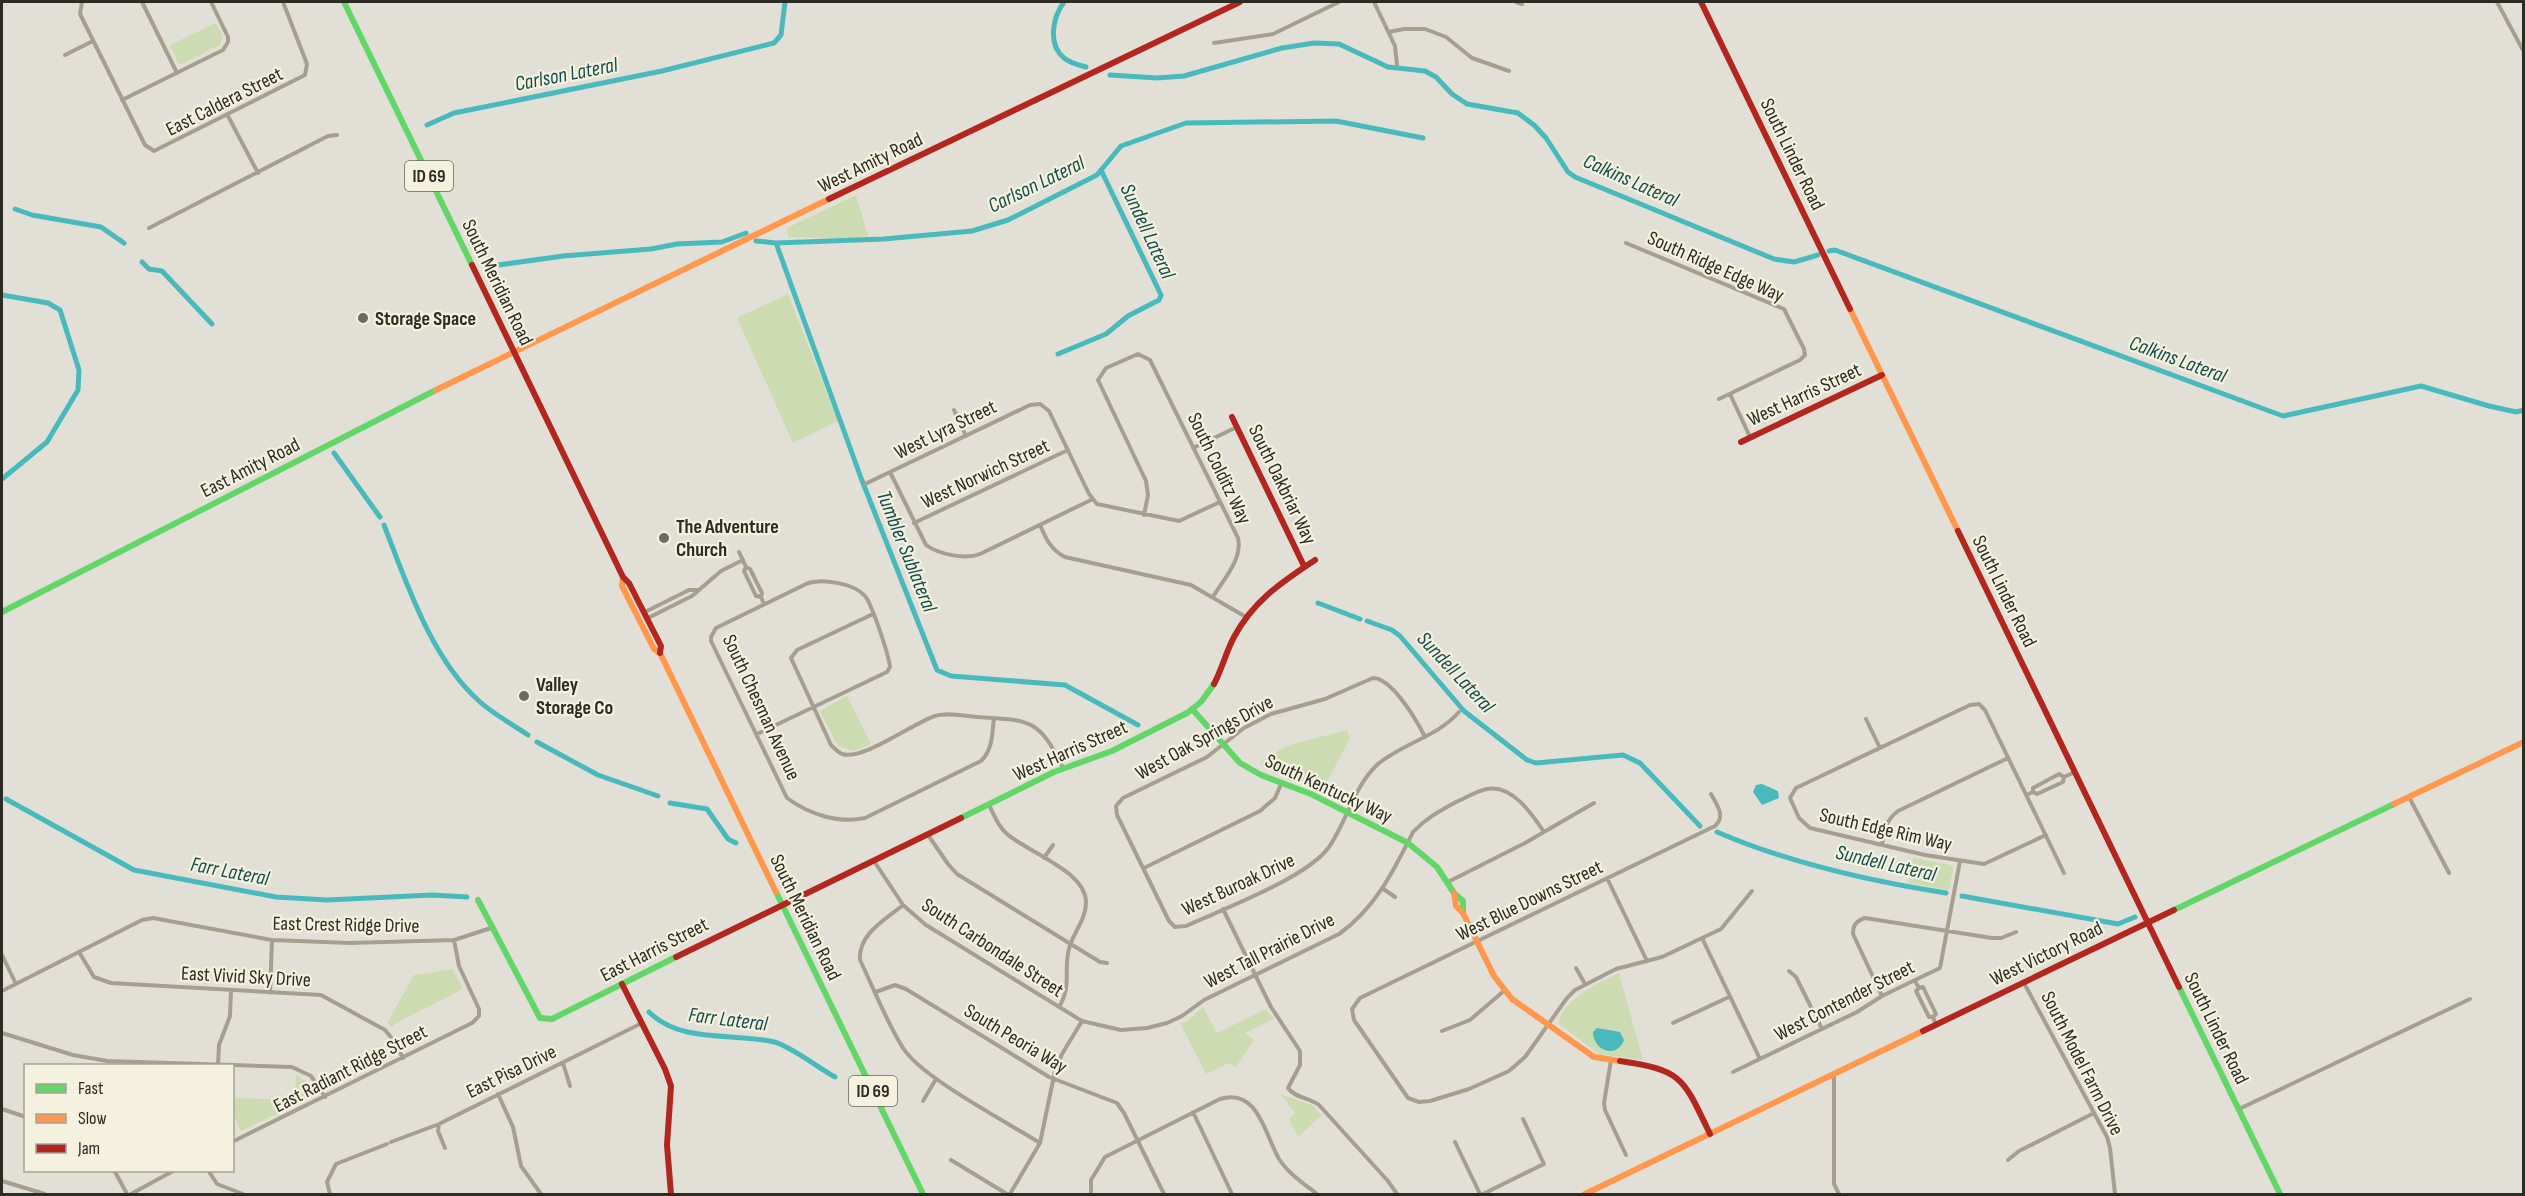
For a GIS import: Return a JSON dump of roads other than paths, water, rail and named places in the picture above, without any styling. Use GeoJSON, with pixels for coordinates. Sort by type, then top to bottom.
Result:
{"type":"FeatureCollection","features":[{"type":"Feature","properties":{"kind":"main road","name":"South Meridian Road"},"geometry":{"type":"LineString","coordinates":[[344,2],[623,579],[629,583],[661,645],[660,652],[923,1194]]}},
{"type":"Feature","properties":{"kind":"main road","name":"West Amity Road"},"geometry":{"type":"LineString","coordinates":[[513,351],[1240,2]]}},
{"type":"Feature","properties":{"kind":"main road","name":"South Linder Road"},"geometry":{"type":"LineString","coordinates":[[1701,2],[2280,1194]]}},
{"type":"Feature","properties":{"kind":"main road","name":"East Amity Road"},"geometry":{"type":"LineString","coordinates":[[2,612],[513,351]]}},
{"type":"Feature","properties":{"kind":"main road","name":"West Harris Street"},"geometry":{"type":"LineString","coordinates":[[1741,442],[1882,375]]}},
{"type":"Feature","properties":{"kind":"main road","name":"South Oakbriar Way"},"geometry":{"type":"LineString","coordinates":[[1232,417],[1304,566]]}},
{"type":"Feature","properties":{"kind":"main road","name":"West Harris Street"},"geometry":{"type":"LineString","coordinates":[[782,903],[989,806],[1063,768],[1112,751],[1192,710],[1215,683],[1234,637],[1246,617],[1269,591],[1315,560]]}},
{"type":"Feature","properties":{"kind":"main road","name":"South Meridian Road"},"geometry":{"type":"LineString","coordinates":[[623,579],[622,586],[638,619],[654,649],[660,652]]}},
{"type":"Feature","properties":{"kind":"main road","name":"South Kentucky Way"},"geometry":{"type":"LineString","coordinates":[[1192,710],[1223,747],[1250,769],[1311,794],[1408,843],[1431,861],[1454,892],[1456,906],[1464,913],[1494,976],[1517,1003],[1589,1054],[1611,1060],[1655,1066],[1678,1077],[1689,1090],[1710,1134]]}},
{"type":"Feature","properties":{"kind":"main road","name":"West Victory Road"},"geometry":{"type":"LineString","coordinates":[[1585,1194],[1600,1191],[1710,1134],[1936,1024],[2523,742]]}},
{"type":"Feature","properties":{"kind":"main road"},"geometry":{"type":"LineString","coordinates":[[478,900],[491,928]]}},
{"type":"Feature","properties":{"kind":"main road","name":"East Harris Street"},"geometry":{"type":"LineString","coordinates":[[491,928],[535,1012],[540,1018],[552,1019],[782,903]]}},
{"type":"Feature","properties":{"kind":"main road"},"geometry":{"type":"LineString","coordinates":[[622,984],[671,1086],[668,1145],[671,1194]]}},
{"type":"Feature","properties":{"kind":"street"},"geometry":{"type":"LineString","coordinates":[[142,2],[177,73]]}},
{"type":"Feature","properties":{"kind":"street"},"geometry":{"type":"LineString","coordinates":[[81,3],[80,14],[122,100],[223,50],[228,42],[226,33],[211,2]]}},
{"type":"Feature","properties":{"kind":"street","name":"East Caldera Street"},"geometry":{"type":"LineString","coordinates":[[122,100],[145,146],[150,151],[159,151],[301,79],[308,71],[307,64],[283,2]]}},
{"type":"Feature","properties":{"kind":"street"},"geometry":{"type":"LineString","coordinates":[[1214,43],[1273,34],[1338,2]]}},
{"type":"Feature","properties":{"kind":"street"},"geometry":{"type":"LineString","coordinates":[[1374,2],[1395,46],[1397,65]]}},
{"type":"Feature","properties":{"kind":"street"},"geometry":{"type":"LineString","coordinates":[[1516,2],[1522,4]]}},
{"type":"Feature","properties":{"kind":"street"},"geometry":{"type":"LineString","coordinates":[[2497,2],[2523,52]]}},
{"type":"Feature","properties":{"kind":"street"},"geometry":{"type":"LineString","coordinates":[[1389,33],[1404,29],[1425,29],[1446,37],[1472,58],[1489,66],[1509,71]]}},
{"type":"Feature","properties":{"kind":"street"},"geometry":{"type":"LineString","coordinates":[[65,55],[93,41]]}},
{"type":"Feature","properties":{"kind":"street"},"geometry":{"type":"LineString","coordinates":[[228,116],[258,172]]}},
{"type":"Feature","properties":{"kind":"street"},"geometry":{"type":"LineString","coordinates":[[149,228],[328,136],[338,135]]}},
{"type":"Feature","properties":{"kind":"street","name":"South Ridge Edge Way"},"geometry":{"type":"LineString","coordinates":[[1626,243],[1784,309],[1805,355],[1800,360],[1730,394]]}},
{"type":"Feature","properties":{"kind":"street","name":"South Colditz Way"},"geometry":{"type":"LineString","coordinates":[[1144,515],[1148,495],[1146,481],[1099,385],[1099,375],[1106,368],[1134,355],[1143,354],[1150,360],[1240,546],[1238,555],[1213,597]]}},
{"type":"Feature","properties":{"kind":"street"},"geometry":{"type":"LineString","coordinates":[[1719,399],[1730,394],[1750,438]]}},
{"type":"Feature","properties":{"kind":"street","name":"West Lyra Street"},"geometry":{"type":"LineString","coordinates":[[865,484],[1030,405],[1040,404],[1049,411],[1068,450]]}},
{"type":"Feature","properties":{"kind":"street"},"geometry":{"type":"LineString","coordinates":[[954,410],[966,436]]}},
{"type":"Feature","properties":{"kind":"street"},"geometry":{"type":"LineString","coordinates":[[1194,448],[1237,427]]}},
{"type":"Feature","properties":{"kind":"street"},"geometry":{"type":"LineString","coordinates":[[1068,450],[1093,500],[1105,507],[1179,521],[1220,502]]}},
{"type":"Feature","properties":{"kind":"street","name":"West Norwich Street"},"geometry":{"type":"LineString","coordinates":[[914,523],[1068,450]]}},
{"type":"Feature","properties":{"kind":"street"},"geometry":{"type":"LineString","coordinates":[[890,472],[926,545],[936,550],[974,557],[1093,500]]}},
{"type":"Feature","properties":{"kind":"street"},"geometry":{"type":"LineString","coordinates":[[1040,525],[1049,545],[1055,552],[1065,557],[1177,580],[1191,585],[1246,617]]}},
{"type":"Feature","properties":{"kind":"street"},"geometry":{"type":"LineString","coordinates":[[739,552],[746,567],[750,568],[762,593],[764,604],[814,582],[858,590],[868,600],[890,667],[887,672],[756,734]]}},
{"type":"Feature","properties":{"kind":"street"},"geometry":{"type":"LineString","coordinates":[[646,615],[689,591],[699,590],[722,571],[743,560]]}},
{"type":"Feature","properties":{"kind":"street","name":"South Chesman Avenue"},"geometry":{"type":"LineString","coordinates":[[764,604],[712,631],[711,641],[787,798],[797,805],[835,820],[851,821],[865,818],[981,761],[991,747],[994,718]]}},
{"type":"Feature","properties":{"kind":"street"},"geometry":{"type":"LineString","coordinates":[[873,614],[796,650],[791,658],[831,745],[842,754],[860,753],[936,716],[994,718],[1020,720],[1037,728],[1050,741],[1063,768]]}},
{"type":"Feature","properties":{"kind":"street","name":"West Oak Springs Drive"},"geometry":{"type":"LineString","coordinates":[[1144,868],[1117,815],[1116,806],[1123,798],[1207,757],[1245,728],[1271,714],[1325,699],[1371,679],[1379,678],[1386,682],[1412,714],[1425,737]]}},
{"type":"Feature","properties":{"kind":"street"},"geometry":{"type":"LineString","coordinates":[[1866,718],[1880,748],[1970,705],[1979,704],[1985,710],[2064,873]]}},
{"type":"Feature","properties":{"kind":"street","name":"West Buroak Drive"},"geometry":{"type":"LineString","coordinates":[[1144,868],[1169,921],[1175,927],[1186,926],[1308,867],[1331,845],[1365,780],[1377,765],[1447,724],[1459,712]]}},
{"type":"Feature","properties":{"kind":"street","name":"South Edge Rim Way"},"geometry":{"type":"LineString","coordinates":[[1880,748],[1796,788],[1791,795],[1791,801],[1799,818],[1810,828],[1977,864],[1991,862],[2046,835]]}},
{"type":"Feature","properties":{"kind":"street"},"geometry":{"type":"LineString","coordinates":[[1882,845],[1884,829],[1889,818],[1898,811],[2008,758]]}},
{"type":"Feature","properties":{"kind":"street"},"geometry":{"type":"LineString","coordinates":[[2026,795],[2033,792],[2037,794],[2063,782],[2064,777],[2075,772]]}},
{"type":"Feature","properties":{"kind":"street"},"geometry":{"type":"LineString","coordinates":[[2033,792],[2033,788],[2059,774],[2064,777]]}},
{"type":"Feature","properties":{"kind":"street"},"geometry":{"type":"LineString","coordinates":[[1144,868],[1260,811],[1275,798],[1282,782]]}},
{"type":"Feature","properties":{"kind":"street","name":"West Tall Prairie Drive"},"geometry":{"type":"LineString","coordinates":[[1082,1021],[1121,1030],[1158,1025],[1182,1016],[1204,1000],[1339,934],[1358,919],[1382,888],[1413,832],[1433,814],[1482,790],[1497,788],[1510,794],[1527,808],[1544,832]]}},
{"type":"Feature","properties":{"kind":"street","name":"West Blue Downs Street"},"geometry":{"type":"LineString","coordinates":[[1548,1025],[1525,1057],[1509,1071],[1469,1089],[1430,1101],[1419,1102],[1403,1094],[1354,1020],[1352,1009],[1360,998],[1715,826],[1721,820],[1720,812],[1711,794]]}},
{"type":"Feature","properties":{"kind":"street"},"geometry":{"type":"LineString","coordinates":[[2409,797],[2449,873]]}},
{"type":"Feature","properties":{"kind":"street"},"geometry":{"type":"LineString","coordinates":[[1448,882],[1526,843],[1594,803]]}},
{"type":"Feature","properties":{"kind":"street"},"geometry":{"type":"LineString","coordinates":[[989,806],[1006,834],[1076,879],[1085,893],[1085,911],[1070,944],[1065,962],[1067,991],[1058,1007]]}},
{"type":"Feature","properties":{"kind":"street"},"geometry":{"type":"LineString","coordinates":[[928,835],[957,874],[1100,962],[1107,963]]}},
{"type":"Feature","properties":{"kind":"street"},"geometry":{"type":"LineString","coordinates":[[1044,858],[1053,844]]}},
{"type":"Feature","properties":{"kind":"street","name":"South Carbondale Street"},"geometry":{"type":"LineString","coordinates":[[874,861],[903,905],[926,925],[1082,1021]]}},
{"type":"Feature","properties":{"kind":"street"},"geometry":{"type":"LineString","coordinates":[[1948,932],[1960,861]]}},
{"type":"Feature","properties":{"kind":"street"},"geometry":{"type":"LineString","coordinates":[[1608,878],[1647,961]]}},
{"type":"Feature","properties":{"kind":"street"},"geometry":{"type":"LineString","coordinates":[[1382,888],[1395,897]]}},
{"type":"Feature","properties":{"kind":"street"},"geometry":{"type":"LineString","coordinates":[[1548,1025],[1567,998],[1585,984],[1623,966],[1662,957],[1724,927],[1752,891]]}},
{"type":"Feature","properties":{"kind":"street"},"geometry":{"type":"LineString","coordinates":[[903,905],[867,936],[859,948],[860,960],[903,1048],[915,1062],[937,1078],[1040,1143]]}},
{"type":"Feature","properties":{"kind":"street"},"geometry":{"type":"LineString","coordinates":[[1223,909],[1272,1007],[1300,1051],[1300,1065],[1288,1088],[1294,1094],[1312,1099],[1319,1105],[1397,1194]]}},
{"type":"Feature","properties":{"kind":"street","name":"East Crest Ridge Drive"},"geometry":{"type":"LineString","coordinates":[[2,991],[142,920],[153,918],[272,940],[350,943],[454,940],[491,928]]}},
{"type":"Feature","properties":{"kind":"street"},"geometry":{"type":"LineString","coordinates":[[1882,996],[1853,934],[1856,922],[1865,918],[1992,938],[2001,938],[2016,932]]}},
{"type":"Feature","properties":{"kind":"street","name":"West Contender Street"},"geometry":{"type":"LineString","coordinates":[[1733,1072],[1857,1012],[1882,996],[1940,968],[1948,932]]}},
{"type":"Feature","properties":{"kind":"street"},"geometry":{"type":"LineString","coordinates":[[1702,938],[1760,1059]]}},
{"type":"Feature","properties":{"kind":"street"},"geometry":{"type":"LineString","coordinates":[[270,993],[272,940]]}},
{"type":"Feature","properties":{"kind":"street","name":"East Radiant Ridge Street"},"geometry":{"type":"LineString","coordinates":[[234,1141],[472,1023],[478,1016],[476,1001],[459,966],[454,940]]}},
{"type":"Feature","properties":{"kind":"street","name":"East Vivid Sky Drive"},"geometry":{"type":"LineString","coordinates":[[79,952],[94,977],[111,983],[321,995],[388,1033],[403,1058]]}},
{"type":"Feature","properties":{"kind":"street"},"geometry":{"type":"LineString","coordinates":[[2,956],[16,984]]}},
{"type":"Feature","properties":{"kind":"street"},"geometry":{"type":"LineString","coordinates":[[1576,968],[1585,984]]}},
{"type":"Feature","properties":{"kind":"street"},"geometry":{"type":"LineString","coordinates":[[1790,971],[1797,977],[1822,1029]]}},
{"type":"Feature","properties":{"kind":"street"},"geometry":{"type":"LineString","coordinates":[[1915,981],[1919,988],[1923,987],[1936,1014],[1933,1017],[1936,1024]]}},
{"type":"Feature","properties":{"kind":"street","name":"South Model Farm Drive"},"geometry":{"type":"LineString","coordinates":[[2024,982],[2094,1113],[2110,1148],[2115,1194]]}},
{"type":"Feature","properties":{"kind":"street","name":"South Peoria Way"},"geometry":{"type":"LineString","coordinates":[[876,992],[895,985],[906,989],[1054,1079],[1117,1104],[1124,1113],[1164,1194]]}},
{"type":"Feature","properties":{"kind":"street"},"geometry":{"type":"LineString","coordinates":[[1442,1031],[1470,1020],[1505,990]]}},
{"type":"Feature","properties":{"kind":"street"},"geometry":{"type":"LineString","coordinates":[[219,1064],[219,1045],[230,1016],[231,991]]}},
{"type":"Feature","properties":{"kind":"street"},"geometry":{"type":"LineString","coordinates":[[1673,1023],[1729,997]]}},
{"type":"Feature","properties":{"kind":"street"},"geometry":{"type":"LineString","coordinates":[[2239,1109],[2470,999]]}},
{"type":"Feature","properties":{"kind":"street"},"geometry":{"type":"LineString","coordinates":[[951,1160],[1008,1194],[1040,1143],[1062,1054],[1082,1021]]}},
{"type":"Feature","properties":{"kind":"street","name":"East Pisa Drive"},"geometry":{"type":"LineString","coordinates":[[330,1194],[327,1182],[336,1164],[439,1124],[642,1023]]}},
{"type":"Feature","properties":{"kind":"street"},"geometry":{"type":"LineString","coordinates":[[2,1033],[107,1063],[163,1064]]}},
{"type":"Feature","properties":{"kind":"street"},"geometry":{"type":"LineString","coordinates":[[1611,1060],[1604,1103],[1605,1110],[1626,1155]]}},
{"type":"Feature","properties":{"kind":"street"},"geometry":{"type":"LineString","coordinates":[[563,1063],[570,1086]]}},
{"type":"Feature","properties":{"kind":"street"},"geometry":{"type":"LineString","coordinates":[[234,1065],[292,1067],[311,1076],[325,1097]]}},
{"type":"Feature","properties":{"kind":"street"},"geometry":{"type":"LineString","coordinates":[[1834,1074],[1834,1184],[1839,1194]]}},
{"type":"Feature","properties":{"kind":"street"},"geometry":{"type":"LineString","coordinates":[[922,1101],[937,1078]]}},
{"type":"Feature","properties":{"kind":"street"},"geometry":{"type":"LineString","coordinates":[[498,1094],[513,1126],[521,1166],[541,1194]]}},
{"type":"Feature","properties":{"kind":"street"},"geometry":{"type":"LineString","coordinates":[[1091,1192],[1091,1179],[1105,1156],[1225,1097],[1239,1098],[1255,1108],[1286,1167],[1317,1194]]}},
{"type":"Feature","properties":{"kind":"street"},"geometry":{"type":"LineString","coordinates":[[2,1109],[24,1116]]}},
{"type":"Feature","properties":{"kind":"street"},"geometry":{"type":"LineString","coordinates":[[1193,1112],[1232,1194]]}},
{"type":"Feature","properties":{"kind":"street"},"geometry":{"type":"LineString","coordinates":[[2008,1160],[2019,1151],[2094,1113]]}},
{"type":"Feature","properties":{"kind":"street"},"geometry":{"type":"LineString","coordinates":[[1455,1142],[1482,1194],[1544,1164],[1522,1119]]}},
{"type":"Feature","properties":{"kind":"street"},"geometry":{"type":"LineString","coordinates":[[439,1124],[438,1131],[445,1148]]}},
{"type":"Feature","properties":{"kind":"street"},"geometry":{"type":"LineString","coordinates":[[115,1172],[129,1194],[171,1172]]}},
{"type":"Feature","properties":{"kind":"street"},"geometry":{"type":"LineString","coordinates":[[209,1172],[217,1184],[243,1194]]}},
{"type":"Feature","properties":{"kind":"street"},"geometry":{"type":"LineString","coordinates":[[2,1180],[45,1194]]}},
{"type":"Feature","properties":{"kind":"water"},"geometry":{"type":"Polygon","coordinates":[[[1762,784],[1778,791],[1779,798],[1762,805],[1753,792],[1756,785],[1762,784]]]}},
{"type":"Feature","properties":{"kind":"water"},"geometry":{"type":"Polygon","coordinates":[[[1597,1028],[1620,1032],[1624,1040],[1616,1050],[1601,1048],[1594,1038],[1593,1032],[1597,1028]]]}},
{"type":"Feature","properties":{"kind":"waterway","name":"Carlson Lateral"},"geometry":{"type":"LineString","coordinates":[[427,125],[454,113],[662,71],[774,43],[781,35],[785,2]]}},
{"type":"Feature","properties":{"kind":"waterway","name":"Calkins Lateral"},"geometry":{"type":"LineString","coordinates":[[1064,2],[1055,23],[1055,45],[1066,60],[1086,67]]}},
{"type":"Feature","properties":{"kind":"waterway","name":"Calkins Lateral"},"geometry":{"type":"LineString","coordinates":[[1110,75],[1157,78],[1184,76],[1282,48],[1314,43],[1339,44],[1388,67],[1425,71],[1436,77],[1452,94],[1467,104],[1518,113],[1546,138],[1568,172],[1575,177],[1774,259],[1794,262],[1818,255]]}},
{"type":"Feature","properties":{"kind":"waterway","name":"Carlson Lateral"},"geometry":{"type":"LineString","coordinates":[[756,241],[776,243],[884,239],[972,231],[1008,220],[1097,175],[1121,146],[1186,123],[1336,121],[1423,138]]}},
{"type":"Feature","properties":{"kind":"waterway","name":"Sundell Lateral"},"geometry":{"type":"LineString","coordinates":[[1058,354],[1106,334],[1128,316],[1159,300],[1161,295],[1101,170]]}},
{"type":"Feature","properties":{"kind":"waterway"},"geometry":{"type":"LineString","coordinates":[[15,209],[32,215],[101,227],[124,243]]}},
{"type":"Feature","properties":{"kind":"waterway","name":"Carlson Lateral"},"geometry":{"type":"LineString","coordinates":[[491,266],[563,256],[651,249],[677,244],[722,242],[746,233]]}},
{"type":"Feature","properties":{"kind":"waterway","name":"Tumbler Sublateral"},"geometry":{"type":"LineString","coordinates":[[776,243],[861,478],[937,670],[951,676],[1065,685],[1138,725]]}},
{"type":"Feature","properties":{"kind":"waterway","name":"Calkins Lateral"},"geometry":{"type":"LineString","coordinates":[[1829,251],[1835,250],[2283,416],[2421,386],[2489,406],[2516,412],[2524,410]]}},
{"type":"Feature","properties":{"kind":"waterway"},"geometry":{"type":"LineString","coordinates":[[142,262],[149,269],[162,271],[212,324]]}},
{"type":"Feature","properties":{"kind":"waterway","name":"Farr Lateral"},"geometry":{"type":"LineString","coordinates":[[2,295],[48,303],[60,310],[79,370],[78,390],[47,442],[2,479]]}},
{"type":"Feature","properties":{"kind":"waterway"},"geometry":{"type":"LineString","coordinates":[[334,453],[380,517]]}},
{"type":"Feature","properties":{"kind":"waterway"},"geometry":{"type":"LineString","coordinates":[[384,525],[422,619],[447,664],[479,701],[496,715],[528,735]]}},
{"type":"Feature","properties":{"kind":"waterway","name":"Sundell Lateral"},"geometry":{"type":"LineString","coordinates":[[1318,603],[1360,619]]}},
{"type":"Feature","properties":{"kind":"waterway","name":"Sundell Lateral"},"geometry":{"type":"LineString","coordinates":[[1367,621],[1392,630],[1400,636],[1464,711],[1527,760],[1536,763],[1623,755],[1640,763],[1700,826]]}},
{"type":"Feature","properties":{"kind":"waterway"},"geometry":{"type":"LineString","coordinates":[[537,742],[598,775],[658,796]]}},
{"type":"Feature","properties":{"kind":"waterway","name":"Farr Lateral"},"geometry":{"type":"LineString","coordinates":[[6,799],[134,870],[276,897],[327,900],[432,895],[467,897]]}},
{"type":"Feature","properties":{"kind":"waterway"},"geometry":{"type":"LineString","coordinates":[[670,803],[707,809],[728,839],[736,843]]}},
{"type":"Feature","properties":{"kind":"waterway","name":"Sundell Lateral"},"geometry":{"type":"LineString","coordinates":[[1717,832],[1772,853],[1829,870],[1946,893]]}},
{"type":"Feature","properties":{"kind":"waterway","name":"Sundell Lateral"},"geometry":{"type":"LineString","coordinates":[[1962,896],[2118,924],[2135,917]]}},
{"type":"Feature","properties":{"kind":"waterway","name":"Farr Lateral"},"geometry":{"type":"LineString","coordinates":[[649,1012],[676,1029],[692,1033],[758,1039],[780,1044],[835,1077]]}},
{"type":"Feature","properties":{"kind":"place","name":"Storage Space"},"geometry":{"type":"Point","coordinates":[363,318]}},
{"type":"Feature","properties":{"kind":"place","name":"The Adventure Church"},"geometry":{"type":"Point","coordinates":[664,538]}},
{"type":"Feature","properties":{"kind":"place","name":"Valley Storage Co"},"geometry":{"type":"Point","coordinates":[524,696]}}]}
